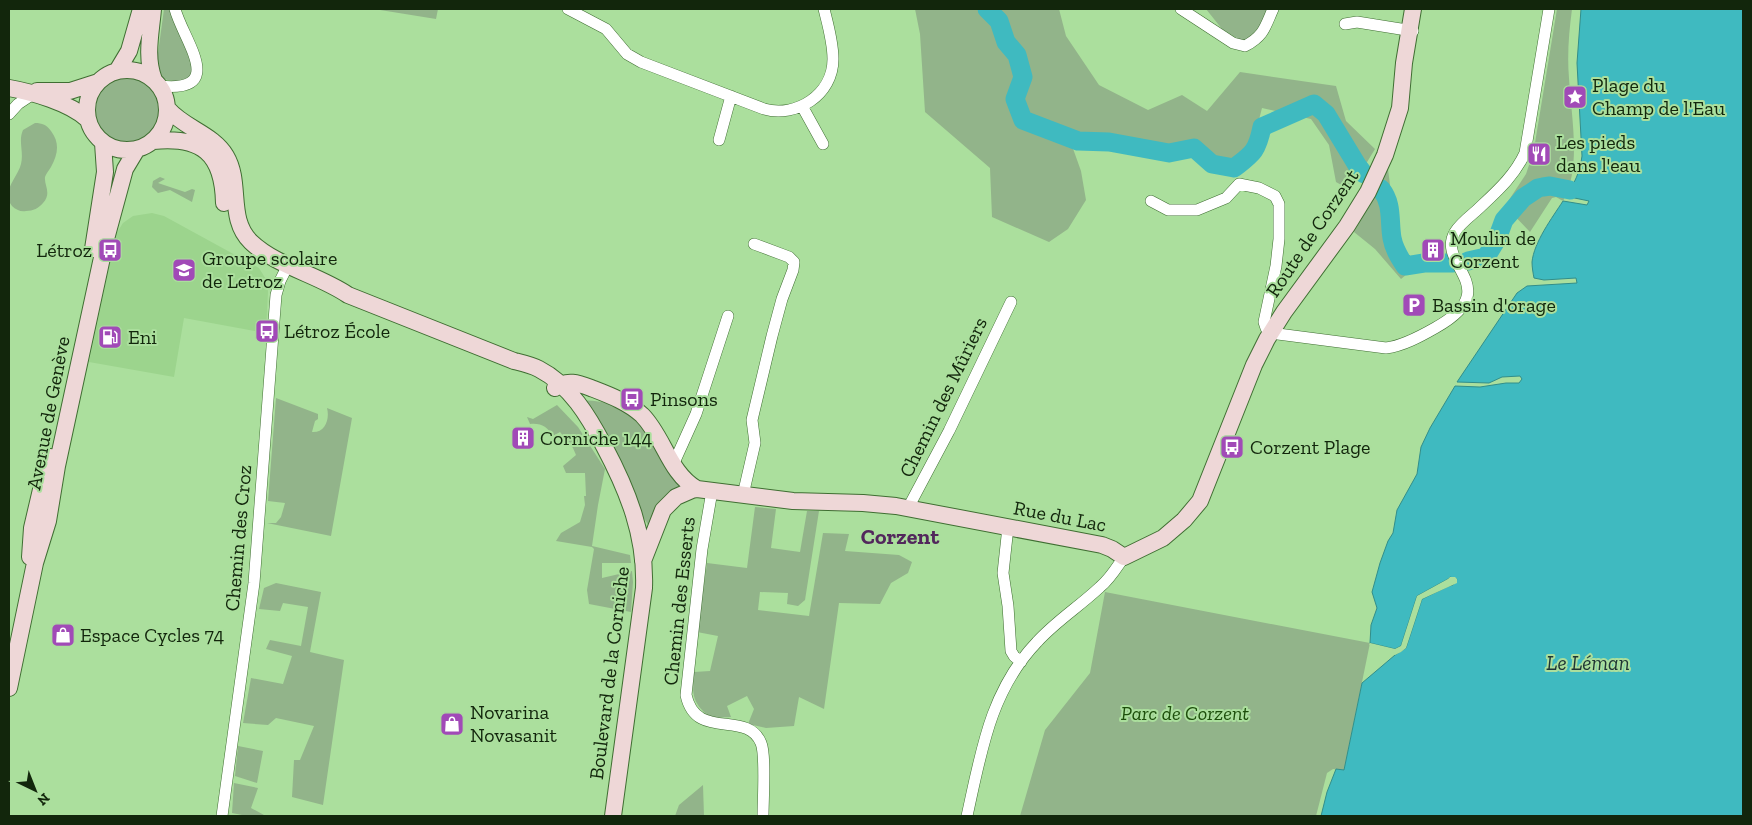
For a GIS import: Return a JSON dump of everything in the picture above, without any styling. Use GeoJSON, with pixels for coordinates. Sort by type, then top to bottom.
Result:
{"type":"FeatureCollection","features":[{"type":"Feature","properties":{"kind":"street"},"geometry":{"type":"LineString","coordinates":[[117,71],[129,51],[141,9]]}},
{"type":"Feature","properties":{"kind":"street"},"geometry":{"type":"LineString","coordinates":[[21,91],[74,109],[87,119],[94,134],[103,142],[116,149],[137,149],[153,141],[162,130],[168,109],[165,95],[150,67],[148,53],[154,9]]}},
{"type":"Feature","properties":{"kind":"street"},"geometry":{"type":"LineString","coordinates":[[87,119],[88,99],[98,82],[117,71],[136,70],[157,83],[178,87],[186,85],[194,78],[198,68],[196,58],[175,9]]}},
{"type":"Feature","properties":{"kind":"street"},"geometry":{"type":"LineString","coordinates":[[568,9],[606,29],[627,54],[642,62],[772,111],[793,110],[802,106],[815,98],[825,85],[831,73],[833,61],[832,46],[824,9]]}},
{"type":"Feature","properties":{"kind":"street"},"geometry":{"type":"LineString","coordinates":[[1181,9],[1233,43],[1245,46],[1262,34],[1273,9]]}},
{"type":"Feature","properties":{"kind":"street","name":"Route de Corzent"},"geometry":{"type":"LineString","coordinates":[[1272,331],[1290,303],[1347,226],[1365,197],[1388,149],[1408,78],[1413,46],[1411,30],[1413,9]]}},
{"type":"Feature","properties":{"kind":"street","name":"Route de Corzent"},"geometry":{"type":"LineString","coordinates":[[1411,30],[1419,9]]}},
{"type":"Feature","properties":{"kind":"street"},"geometry":{"type":"LineString","coordinates":[[1151,201],[1168,210],[1197,210],[1226,198],[1239,184],[1268,191],[1275,196],[1279,204],[1279,239],[1276,266],[1264,322],[1266,328],[1284,336],[1382,348],[1403,344],[1448,321],[1463,308],[1467,296],[1467,284],[1456,260],[1452,244],[1454,233],[1506,182],[1525,153],[1549,9]]}},
{"type":"Feature","properties":{"kind":"street"},"geometry":{"type":"LineString","coordinates":[[1345,24],[1357,22],[1411,30]]}},
{"type":"Feature","properties":{"kind":"street"},"geometry":{"type":"LineString","coordinates":[[21,91],[70,92],[98,82]]}},
{"type":"Feature","properties":{"kind":"street"},"geometry":{"type":"LineString","coordinates":[[9,114],[18,104],[21,91]]}},
{"type":"Feature","properties":{"kind":"street"},"geometry":{"type":"LineString","coordinates":[[719,140],[731,96]]}},
{"type":"Feature","properties":{"kind":"street"},"geometry":{"type":"LineString","coordinates":[[802,106],[823,144]]}},
{"type":"Feature","properties":{"kind":"street","name":"Boulevard de la Corniche"},"geometry":{"type":"LineString","coordinates":[[168,109],[180,120],[214,142],[224,152],[233,171],[225,210],[236,228],[238,241],[247,250],[286,269],[333,286],[348,295],[514,361],[539,369],[565,390],[589,417],[622,481],[632,506],[643,561],[644,588],[613,816]]}},
{"type":"Feature","properties":{"kind":"street","name":"Boulevard de la Corniche"},"geometry":{"type":"LineString","coordinates":[[153,141],[180,140],[192,143],[203,149],[219,168],[230,192]]}},
{"type":"Feature","properties":{"kind":"street","name":"Avenue de Genève"},"geometry":{"type":"LineString","coordinates":[[9,688],[35,563],[50,459],[92,258],[106,168],[103,142]]}},
{"type":"Feature","properties":{"kind":"street","name":"Avenue de Genève"},"geometry":{"type":"LineString","coordinates":[[46,496],[57,466],[106,239],[124,169],[137,149]]}},
{"type":"Feature","properties":{"kind":"street"},"geometry":{"type":"LineString","coordinates":[[743,495],[755,443],[752,420],[772,336],[794,262],[789,257],[754,244]]}},
{"type":"Feature","properties":{"kind":"street","name":"Chemin des Croz"},"geometry":{"type":"LineString","coordinates":[[222,816],[254,583],[276,295],[286,269]]}},
{"type":"Feature","properties":{"kind":"street","name":"Chemin des Mûriers"},"geometry":{"type":"LineString","coordinates":[[908,508],[949,431],[1011,302]]}},
{"type":"Feature","properties":{"kind":"street"},"geometry":{"type":"LineString","coordinates":[[673,465],[696,414],[728,316]]}},
{"type":"Feature","properties":{"kind":"street","name":"Rue du Lac"},"geometry":{"type":"LineString","coordinates":[[704,490],[793,501],[882,504],[908,508],[1107,546],[1124,557],[1163,538],[1184,520],[1197,505],[1205,491],[1254,365],[1272,331]]}},
{"type":"Feature","properties":{"kind":"street","name":"Boulevard de la Corniche"},"geometry":{"type":"LineString","coordinates":[[565,390],[614,397],[642,415],[653,429],[673,465],[688,483],[704,490]]}},
{"type":"Feature","properties":{"kind":"street"},"geometry":{"type":"LineString","coordinates":[[643,561],[666,505],[681,494],[704,490]]}},
{"type":"Feature","properties":{"kind":"street","name":"Chemin des Esserts"},"geometry":{"type":"LineString","coordinates":[[704,490],[702,549],[686,695],[688,706],[692,712],[706,722],[748,728],[757,736],[762,749],[764,816]]}},
{"type":"Feature","properties":{"kind":"street","name":"Avenue de Genève"},"geometry":{"type":"LineString","coordinates":[[9,657],[30,553],[32,532],[42,516]]}},
{"type":"Feature","properties":{"kind":"street"},"geometry":{"type":"LineString","coordinates":[[1008,527],[1003,573],[1008,606],[1011,651],[1020,662]]}},
{"type":"Feature","properties":{"kind":"street"},"geometry":{"type":"LineString","coordinates":[[967,816],[990,718],[1004,687],[1020,662],[1048,631],[1103,584],[1124,557]]}},
{"type":"Feature","properties":{"kind":"shaded area","name":"Groupe scolaire de Letroz"},"geometry":{"type":"Polygon","coordinates":[[[152,213],[164,216],[259,268],[267,281],[266,333],[184,318],[174,377],[89,362],[116,234],[123,223],[133,216],[152,213]]]}},
{"type":"Feature","properties":{"kind":"green space"},"geometry":{"type":"Polygon","coordinates":[[[164,9],[172,9],[194,60],[194,72],[185,82],[171,81],[163,78],[158,72],[153,59],[158,53],[164,9]]]}},
{"type":"Feature","properties":{"kind":"green space"},"geometry":{"type":"Polygon","coordinates":[[[374,9],[438,9],[436,19],[374,9]]]}},
{"type":"Feature","properties":{"kind":"green space"},"geometry":{"type":"Polygon","coordinates":[[[915,9],[1059,9],[1066,36],[1099,85],[1148,110],[1182,95],[1207,111],[1240,72],[1336,86],[1346,121],[1375,149],[1350,190],[1336,182],[1329,145],[1311,119],[1262,108],[1253,143],[1232,163],[1215,159],[1071,143],[1081,171],[1086,200],[1068,229],[1049,242],[992,217],[990,168],[925,112],[920,34],[915,9]]]}},
{"type":"Feature","properties":{"kind":"green space"},"geometry":{"type":"Polygon","coordinates":[[[1206,9],[1268,9],[1258,30],[1243,42],[1222,29],[1206,9]]]}},
{"type":"Feature","properties":{"kind":"green space"},"geometry":{"type":"Polygon","coordinates":[[[1557,9],[1572,9],[1568,61],[1574,157],[1569,188],[1563,201],[1556,197],[1552,198],[1530,232],[1505,206],[1526,174],[1530,162],[1543,165],[1548,147],[1535,143],[1557,9]]]}},
{"type":"Feature","properties":{"kind":"green space"},"geometry":{"type":"Polygon","coordinates":[[[133,77],[151,86],[158,97],[160,110],[158,123],[151,134],[140,141],[121,143],[103,134],[96,123],[94,104],[103,86],[114,79],[133,77]]]}},
{"type":"Feature","properties":{"kind":"green space"},"geometry":{"type":"Polygon","coordinates":[[[35,123],[48,127],[54,135],[57,144],[56,153],[45,177],[46,199],[36,209],[22,211],[12,206],[8,195],[21,164],[21,138],[23,130],[35,123]]]}},
{"type":"Feature","properties":{"kind":"green space"},"geometry":{"type":"Polygon","coordinates":[[[1388,169],[1396,233],[1404,257],[1452,257],[1458,268],[1412,270],[1401,279],[1375,249],[1354,232],[1377,193],[1388,169]]]}},
{"type":"Feature","properties":{"kind":"green space"},"geometry":{"type":"Polygon","coordinates":[[[160,177],[165,179],[158,183],[185,192],[192,189],[195,190],[192,202],[170,190],[158,193],[152,187],[153,181],[160,177]]]}},
{"type":"Feature","properties":{"kind":"green space"},"geometry":{"type":"Polygon","coordinates":[[[276,398],[318,414],[318,419],[315,421],[312,432],[320,430],[326,424],[328,417],[327,408],[352,418],[331,536],[267,523],[276,523],[281,517],[285,503],[268,501],[276,398]]]}},
{"type":"Feature","properties":{"kind":"green space"},"geometry":{"type":"Polygon","coordinates":[[[582,400],[614,404],[632,413],[657,443],[684,487],[650,528],[640,512],[582,400]]]}},
{"type":"Feature","properties":{"kind":"green space"},"geometry":{"type":"Polygon","coordinates":[[[557,405],[578,427],[605,469],[592,546],[630,555],[631,563],[602,563],[602,578],[632,571],[631,612],[589,604],[587,590],[594,549],[592,547],[556,541],[561,533],[580,522],[585,505],[584,496],[586,496],[585,473],[566,473],[563,466],[576,455],[573,448],[560,432],[553,436],[544,426],[530,424],[527,417],[533,419],[557,405]]]}},
{"type":"Feature","properties":{"kind":"green space"},"geometry":{"type":"Polygon","coordinates":[[[755,507],[776,509],[771,548],[800,552],[807,511],[819,511],[805,600],[798,606],[787,604],[788,593],[760,592],[758,610],[809,616],[823,533],[849,534],[845,551],[899,555],[912,562],[908,573],[891,583],[880,604],[839,603],[824,709],[799,697],[794,726],[766,728],[748,724],[754,709],[747,696],[727,706],[731,717],[711,718],[700,708],[693,693],[694,672],[710,671],[718,636],[697,632],[707,563],[747,568],[755,507]]]}},
{"type":"Feature","properties":{"kind":"green space"},"geometry":{"type":"Polygon","coordinates":[[[276,583],[321,592],[310,652],[344,660],[323,805],[292,797],[294,760],[300,760],[314,726],[276,718],[268,725],[243,723],[251,678],[283,684],[292,656],[266,649],[270,640],[301,646],[308,607],[283,603],[280,611],[259,609],[264,588],[276,583]]]}},
{"type":"Feature","properties":{"kind":"green space","name":"Parc de Corzent"},"geometry":{"type":"Polygon","coordinates":[[[1105,592],[1370,643],[1344,770],[1333,769],[1327,773],[1316,816],[1020,816],[1045,730],[1090,673],[1105,592]]]}},
{"type":"Feature","properties":{"kind":"green space"},"geometry":{"type":"Polygon","coordinates":[[[238,746],[263,751],[257,783],[235,776],[238,746]]]}},
{"type":"Feature","properties":{"kind":"green space"},"geometry":{"type":"Polygon","coordinates":[[[234,783],[258,788],[251,808],[263,816],[247,816],[232,813],[234,783]]]}},
{"type":"Feature","properties":{"kind":"green space"},"geometry":{"type":"Polygon","coordinates":[[[703,785],[704,816],[675,816],[679,805],[703,785]]]}},
{"type":"Feature","properties":{"kind":"water","name":"Le Léman"},"geometry":{"type":"Polygon","coordinates":[[[1581,9],[1743,9],[1743,816],[1321,816],[1327,792],[1336,769],[1344,770],[1362,683],[1406,648],[1422,599],[1453,585],[1457,579],[1450,577],[1417,596],[1401,646],[1395,649],[1370,643],[1371,625],[1377,608],[1372,592],[1380,563],[1393,533],[1397,510],[1417,474],[1421,447],[1430,428],[1455,386],[1480,387],[1519,383],[1522,379],[1520,376],[1502,377],[1489,383],[1457,382],[1517,293],[1527,286],[1577,283],[1576,278],[1544,280],[1534,278],[1532,262],[1533,254],[1540,238],[1563,201],[1587,205],[1589,201],[1565,196],[1572,187],[1582,156],[1577,63],[1581,9]]]}},
{"type":"Feature","properties":{"kind":"pier"},"geometry":{"type":"Polygon","coordinates":[[[1450,577],[1455,577],[1457,583],[1422,599],[1406,648],[1395,655],[1392,654],[1402,648],[1395,651],[1369,645],[1370,643],[1395,649],[1401,646],[1417,596],[1450,577]]]}},
{"type":"Feature","properties":{"kind":"waterway"},"geometry":{"type":"LineString","coordinates":[[987,9],[999,21],[1006,42],[1017,55],[1023,77],[1015,99],[1023,120],[1078,141],[1109,142],[1169,153],[1194,148],[1212,164],[1234,168],[1253,152],[1262,127],[1314,104],[1326,114],[1364,174]]}},
{"type":"Feature","properties":{"kind":"waterway"},"geometry":{"type":"LineString","coordinates":[[1468,261],[1486,257],[1497,239],[1504,220],[1523,198],[1538,188],[1543,187],[1550,186],[1570,190]]}},
{"type":"Feature","properties":{"kind":"waterway"},"geometry":{"type":"LineString","coordinates":[[1381,189],[1389,207],[1394,246],[1405,266],[1424,263],[1453,263]]}},
{"type":"Feature","properties":{"kind":"place","name":"Plage du Champ de l'Eau"},"geometry":{"type":"Point","coordinates":[1575,97]}},
{"type":"Feature","properties":{"kind":"place","name":"Les pieds dans l'eau"},"geometry":{"type":"Point","coordinates":[1539,154]}},
{"type":"Feature","properties":{"kind":"place","name":"Létroz"},"geometry":{"type":"Point","coordinates":[110,250]}},
{"type":"Feature","properties":{"kind":"place","name":"Moulin de Corzent"},"geometry":{"type":"Point","coordinates":[1433,250]}},
{"type":"Feature","properties":{"kind":"place","name":"Groupe scolaire de Letroz"},"geometry":{"type":"Point","coordinates":[184,270]}},
{"type":"Feature","properties":{"kind":"place","name":"Bassin d'orage"},"geometry":{"type":"Point","coordinates":[1414,305]}},
{"type":"Feature","properties":{"kind":"place","name":"Létroz École"},"geometry":{"type":"Point","coordinates":[267,331]}},
{"type":"Feature","properties":{"kind":"place","name":"Eni"},"geometry":{"type":"Point","coordinates":[110,337]}},
{"type":"Feature","properties":{"kind":"place","name":"Pinsons"},"geometry":{"type":"Point","coordinates":[632,399]}},
{"type":"Feature","properties":{"kind":"place","name":"Corniche 144"},"geometry":{"type":"Point","coordinates":[523,438]}},
{"type":"Feature","properties":{"kind":"place","name":"Corzent Plage"},"geometry":{"type":"Point","coordinates":[1232,447]}},
{"type":"Feature","properties":{"kind":"place","name":"Espace Cycles 74"},"geometry":{"type":"Point","coordinates":[63,635]}},
{"type":"Feature","properties":{"kind":"place","name":"Novarina Novasanit"},"geometry":{"type":"Point","coordinates":[452,724]}},
{"type":"Feature","properties":{"kind":"district","name":"Corzent"},"geometry":{"type":"Point","coordinates":[900,536]}}]}
